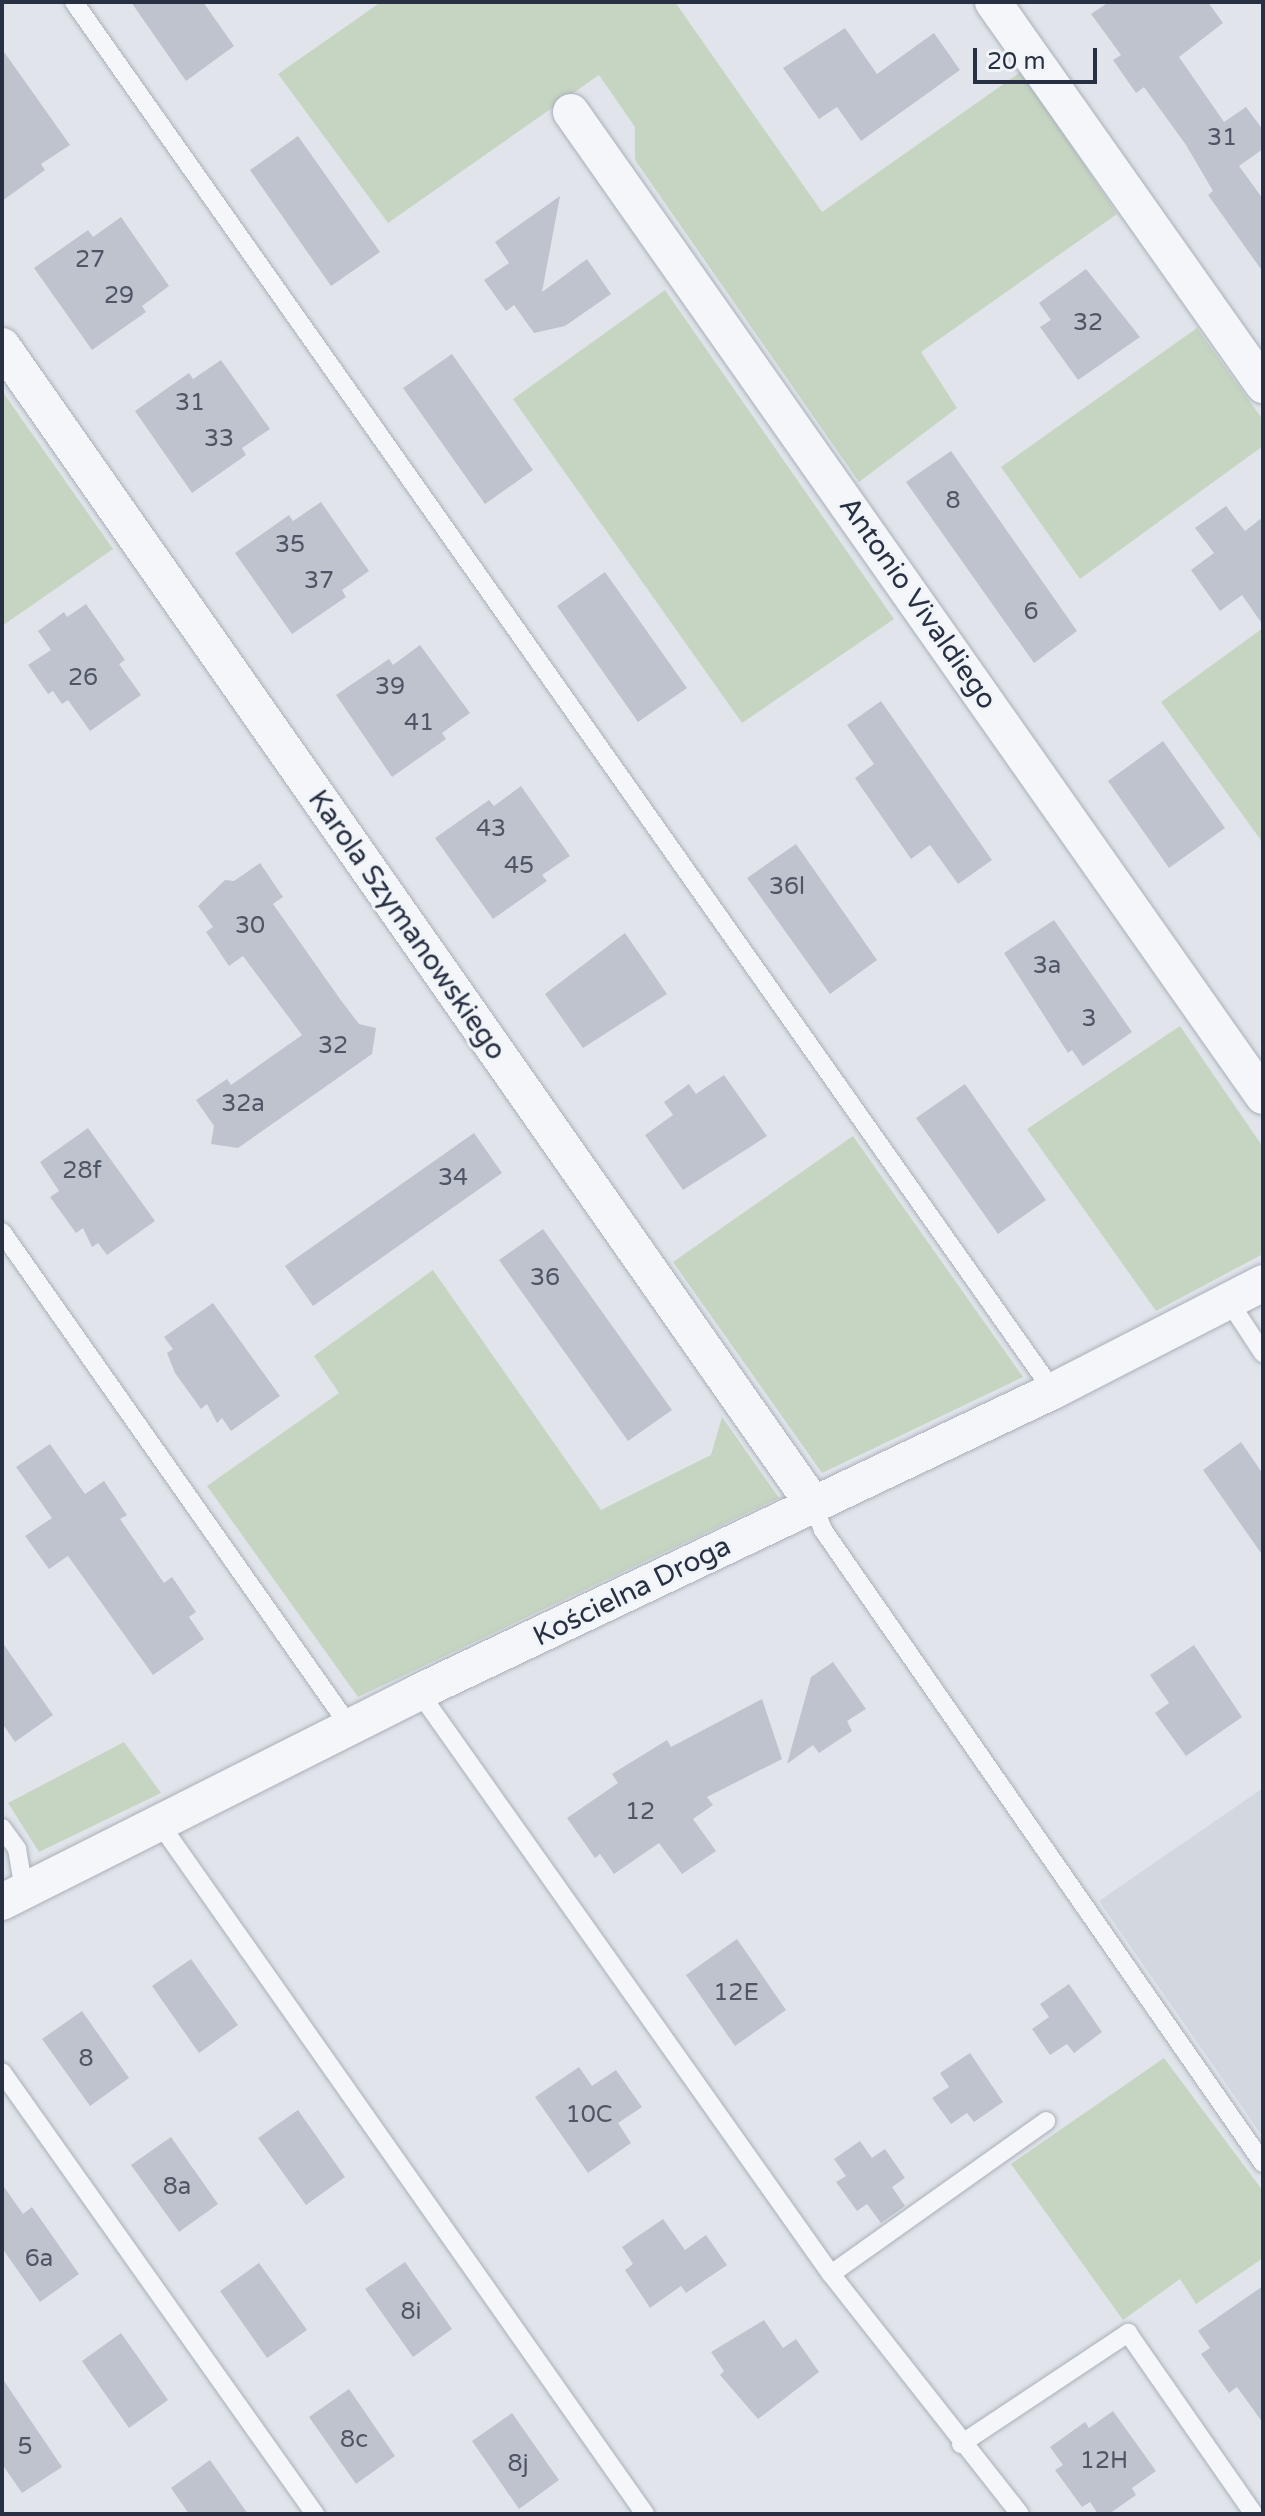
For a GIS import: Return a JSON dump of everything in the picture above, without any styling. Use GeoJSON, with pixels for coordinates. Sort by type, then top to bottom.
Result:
{"type":"FeatureCollection","features":[{"type":"Feature","properties":{"kind":"street"},"geometry":{"type":"LineString","coordinates":[[993,2],[1263,385]]}},
{"type":"Feature","properties":{"kind":"street","name":"Antonio Vivaldiego"},"geometry":{"type":"LineString","coordinates":[[571,112],[1263,1096]]}},
{"type":"Feature","properties":{"kind":"street","name":"Karola Szymanowskiego"},"geometry":{"type":"LineString","coordinates":[[2,346],[813,1504]]}},
{"type":"Feature","properties":{"kind":"street","name":"Kościelna Droga"},"geometry":{"type":"LineString","coordinates":[[13,1896],[419,1692],[1053,1391],[1263,1283]]}},
{"type":"Feature","properties":{"kind":"lane"},"geometry":{"type":"LineString","coordinates":[[74,2],[1053,1391]]}},
{"type":"Feature","properties":{"kind":"lane"},"geometry":{"type":"LineString","coordinates":[[2,1232],[350,1727]]}},
{"type":"Feature","properties":{"kind":"lane"},"geometry":{"type":"LineString","coordinates":[[1228,1300],[1263,1353]]}},
{"type":"Feature","properties":{"kind":"lane"},"geometry":{"type":"LineString","coordinates":[[813,1504],[823,1530],[1263,2163]]}},
{"type":"Feature","properties":{"kind":"lane"},"geometry":{"type":"LineString","coordinates":[[419,1692],[831,2274],[961,2444],[1020,2514]]}},
{"type":"Feature","properties":{"kind":"lane"},"geometry":{"type":"LineString","coordinates":[[158,1821],[645,2514]]}},
{"type":"Feature","properties":{"kind":"lane"},"geometry":{"type":"LineString","coordinates":[[2,1828],[17,1849],[13,1896]]}},
{"type":"Feature","properties":{"kind":"lane"},"geometry":{"type":"LineString","coordinates":[[2,2072],[315,2514]]}},
{"type":"Feature","properties":{"kind":"lane"},"geometry":{"type":"LineString","coordinates":[[831,2274],[1046,2121]]}},
{"type":"Feature","properties":{"kind":"lane"},"geometry":{"type":"LineString","coordinates":[[961,2444],[1128,2333],[1254,2514]]}},
{"type":"Feature","properties":{"kind":"shaded area"},"geometry":{"type":"Polygon","coordinates":[[[1263,1788],[1263,2137],[1099,1901],[1263,1788]]]}},
{"type":"Feature","properties":{"kind":"green space"},"geometry":{"type":"Polygon","coordinates":[[[381,2],[675,2],[822,212],[1022,71],[1117,214],[921,352],[957,408],[859,482],[635,160],[635,127],[599,75],[388,223],[278,74],[381,2]]]}},
{"type":"Feature","properties":{"kind":"green space"},"geometry":{"type":"Polygon","coordinates":[[[665,290],[894,619],[742,723],[513,399],[665,290]]]}},
{"type":"Feature","properties":{"kind":"green space"},"geometry":{"type":"Polygon","coordinates":[[[1197,328],[1263,420],[1263,446],[1080,579],[1001,467],[1197,328]]]}},
{"type":"Feature","properties":{"kind":"green space"},"geometry":{"type":"Polygon","coordinates":[[[2,391],[113,549],[2,626],[2,391]]]}},
{"type":"Feature","properties":{"kind":"green space"},"geometry":{"type":"Polygon","coordinates":[[[1263,628],[1263,843],[1161,702],[1263,628]]]}},
{"type":"Feature","properties":{"kind":"green space"},"geometry":{"type":"Polygon","coordinates":[[[1180,1026],[1263,1147],[1263,1254],[1156,1311],[1027,1129],[1180,1026]]]}},
{"type":"Feature","properties":{"kind":"green space"},"geometry":{"type":"Polygon","coordinates":[[[853,1136],[1023,1377],[822,1473],[673,1262],[853,1136]]]}},
{"type":"Feature","properties":{"kind":"green space"},"geometry":{"type":"Polygon","coordinates":[[[433,1270],[601,1510],[711,1455],[722,1417],[779,1498],[358,1697],[207,1486],[339,1393],[314,1356],[433,1270]]]}},
{"type":"Feature","properties":{"kind":"green space"},"geometry":{"type":"Polygon","coordinates":[[[124,1742],[161,1793],[39,1852],[8,1803],[124,1742]]]}},
{"type":"Feature","properties":{"kind":"green space"},"geometry":{"type":"Polygon","coordinates":[[[1164,2058],[1263,2191],[1263,2258],[1196,2304],[1180,2279],[1123,2320],[1011,2164],[1164,2058]]]}},
{"type":"Feature","properties":{"kind":"building"},"geometry":{"type":"Polygon","coordinates":[[[131,2],[203,2],[234,46],[186,81],[131,2]]]}},
{"type":"Feature","properties":{"kind":"building"},"geometry":{"type":"Polygon","coordinates":[[[1109,2],[1208,2],[1223,23],[1179,57],[1224,122],[1246,107],[1263,130],[1263,149],[1239,166],[1263,199],[1263,272],[1208,195],[1213,191],[1186,145],[1144,87],[1136,93],[1113,60],[1121,55],[1091,14],[1109,2]]]}},
{"type":"Feature","properties":{"kind":"building"},"geometry":{"type":"Polygon","coordinates":[[[845,28],[877,74],[934,33],[960,70],[861,141],[837,107],[819,119],[783,68],[845,28]]]}},
{"type":"Feature","properties":{"kind":"building"},"geometry":{"type":"Polygon","coordinates":[[[2,49],[70,145],[41,164],[45,170],[2,201],[2,49]]]}},
{"type":"Feature","properties":{"kind":"building"},"geometry":{"type":"Polygon","coordinates":[[[298,136],[380,252],[331,286],[250,170],[298,136]]]}},
{"type":"Feature","properties":{"kind":"building"},"geometry":{"type":"Polygon","coordinates":[[[560,196],[542,292],[587,259],[611,294],[565,326],[534,333],[514,305],[506,311],[484,280],[509,263],[495,242],[560,196]]]}},
{"type":"Feature","properties":{"kind":"building"},"geometry":{"type":"Polygon","coordinates":[[[121,217],[169,286],[142,306],[146,312],[92,350],[34,268],[88,230],[93,237],[121,217]]]}},
{"type":"Feature","properties":{"kind":"building"},"geometry":{"type":"Polygon","coordinates":[[[1086,269],[1140,337],[1078,380],[1040,327],[1051,320],[1039,303],[1086,269]]]}},
{"type":"Feature","properties":{"kind":"building"},"geometry":{"type":"Polygon","coordinates":[[[452,354],[533,470],[485,504],[403,388],[452,354]]]}},
{"type":"Feature","properties":{"kind":"building"},"geometry":{"type":"Polygon","coordinates":[[[221,360],[270,429],[242,448],[246,455],[192,493],[135,411],[189,373],[193,379],[221,360]]]}},
{"type":"Feature","properties":{"kind":"building"},"geometry":{"type":"Polygon","coordinates":[[[951,451],[1077,631],[1034,663],[906,482],[951,451]]]}},
{"type":"Feature","properties":{"kind":"building"},"geometry":{"type":"Polygon","coordinates":[[[321,502],[369,571],[342,590],[346,597],[292,634],[235,553],[289,515],[293,521],[321,502]]]}},
{"type":"Feature","properties":{"kind":"building"},"geometry":{"type":"Polygon","coordinates":[[[1226,506],[1245,531],[1263,517],[1263,625],[1242,595],[1220,611],[1191,570],[1214,553],[1195,528],[1226,506]]]}},
{"type":"Feature","properties":{"kind":"building"},"geometry":{"type":"Polygon","coordinates":[[[605,572],[687,688],[638,722],[557,606],[605,572]]]}},
{"type":"Feature","properties":{"kind":"building"},"geometry":{"type":"Polygon","coordinates":[[[86,604],[125,660],[119,664],[141,695],[90,731],[68,700],[62,704],[53,691],[48,694],[28,665],[51,650],[38,631],[64,612],[67,617],[86,604]]]}},
{"type":"Feature","properties":{"kind":"building"},"geometry":{"type":"Polygon","coordinates":[[[420,645],[470,713],[442,733],[446,739],[392,777],[336,695],[389,659],[393,665],[420,645]]]}},
{"type":"Feature","properties":{"kind":"building"},"geometry":{"type":"Polygon","coordinates":[[[881,701],[992,860],[958,884],[930,845],[911,859],[855,778],[874,764],[847,725],[881,701]]]}},
{"type":"Feature","properties":{"kind":"building"},"geometry":{"type":"Polygon","coordinates":[[[1163,741],[1225,828],[1169,868],[1108,781],[1163,741]]]}},
{"type":"Feature","properties":{"kind":"building"},"geometry":{"type":"Polygon","coordinates":[[[521,786],[570,856],[542,875],[547,881],[493,919],[435,838],[489,800],[494,806],[521,786]]]}},
{"type":"Feature","properties":{"kind":"building"},"geometry":{"type":"Polygon","coordinates":[[[796,844],[877,960],[830,994],[747,878],[796,844]]]}},
{"type":"Feature","properties":{"kind":"building"},"geometry":{"type":"Polygon","coordinates":[[[260,863],[283,897],[273,904],[359,1024],[376,1028],[372,1054],[238,1148],[211,1144],[214,1126],[196,1100],[227,1079],[231,1085],[302,1035],[243,956],[229,966],[206,932],[213,927],[198,906],[225,880],[234,881],[260,863]]]}},
{"type":"Feature","properties":{"kind":"building"},"geometry":{"type":"Polygon","coordinates":[[[1054,920],[1132,1032],[1083,1066],[1072,1050],[1068,1053],[1004,953],[1054,920]]]}},
{"type":"Feature","properties":{"kind":"building"},"geometry":{"type":"Polygon","coordinates":[[[625,933],[667,994],[583,1048],[545,994],[625,933]]]}},
{"type":"Feature","properties":{"kind":"building"},"geometry":{"type":"Polygon","coordinates":[[[724,1075],[767,1136],[683,1190],[645,1135],[673,1115],[664,1102],[689,1084],[696,1094],[724,1075]]]}},
{"type":"Feature","properties":{"kind":"building"},"geometry":{"type":"Polygon","coordinates":[[[965,1084],[1046,1200],[998,1234],[916,1118],[965,1084]]]}},
{"type":"Feature","properties":{"kind":"building"},"geometry":{"type":"Polygon","coordinates":[[[88,1128],[155,1221],[107,1255],[98,1243],[92,1247],[83,1228],[76,1233],[50,1197],[59,1191],[40,1162],[88,1128]]]}},
{"type":"Feature","properties":{"kind":"building"},"geometry":{"type":"Polygon","coordinates":[[[474,1133],[502,1173],[313,1306],[285,1266],[474,1133]]]}},
{"type":"Feature","properties":{"kind":"building"},"geometry":{"type":"Polygon","coordinates":[[[543,1229],[672,1410],[628,1441],[499,1260],[543,1229]]]}},
{"type":"Feature","properties":{"kind":"building"},"geometry":{"type":"Polygon","coordinates":[[[213,1303],[280,1396],[231,1431],[222,1418],[217,1423],[207,1404],[201,1409],[175,1373],[167,1353],[173,1349],[164,1337],[213,1303]]]}},
{"type":"Feature","properties":{"kind":"building"},"geometry":{"type":"Polygon","coordinates":[[[1241,1442],[1263,1474],[1263,1556],[1203,1470],[1241,1442]]]}},
{"type":"Feature","properties":{"kind":"building"},"geometry":{"type":"Polygon","coordinates":[[[50,1444],[85,1494],[104,1481],[127,1515],[120,1519],[164,1583],[172,1577],[196,1612],[189,1617],[204,1639],[153,1675],[68,1556],[49,1569],[25,1536],[52,1518],[16,1467],[50,1444]]]}},
{"type":"Feature","properties":{"kind":"building"},"geometry":{"type":"Polygon","coordinates":[[[2,1642],[53,1715],[15,1742],[2,1723],[2,1642]]]}},
{"type":"Feature","properties":{"kind":"building"},"geometry":{"type":"Polygon","coordinates":[[[1194,1645],[1242,1717],[1186,1756],[1155,1713],[1169,1703],[1150,1675],[1194,1645]]]}},
{"type":"Feature","properties":{"kind":"building"},"geometry":{"type":"Polygon","coordinates":[[[833,1662],[866,1709],[847,1721],[852,1731],[819,1753],[813,1745],[787,1764],[811,1677],[833,1662]]]}},
{"type":"Feature","properties":{"kind":"building"},"geometry":{"type":"Polygon","coordinates":[[[762,1699],[782,1759],[707,1797],[713,1805],[693,1819],[716,1851],[682,1874],[659,1843],[614,1874],[600,1854],[595,1858],[567,1818],[618,1783],[612,1774],[667,1740],[671,1747],[762,1699]]]}},
{"type":"Feature","properties":{"kind":"building"},"geometry":{"type":"Polygon","coordinates":[[[737,1939],[786,2010],[735,2046],[686,1975],[737,1939]]]}},
{"type":"Feature","properties":{"kind":"building"},"geometry":{"type":"Polygon","coordinates":[[[191,1959],[238,2025],[199,2053],[152,1986],[191,1959]]]}},
{"type":"Feature","properties":{"kind":"building"},"geometry":{"type":"Polygon","coordinates":[[[1069,1984],[1102,2032],[1074,2053],[1067,2044],[1050,2055],[1032,2029],[1049,2017],[1040,2004],[1069,1984]]]}},
{"type":"Feature","properties":{"kind":"building"},"geometry":{"type":"Polygon","coordinates":[[[82,2011],[129,2078],[90,2106],[42,2039],[82,2011]]]}},
{"type":"Feature","properties":{"kind":"building"},"geometry":{"type":"Polygon","coordinates":[[[970,2053],[1003,2102],[974,2122],[967,2113],[951,2124],[932,2098],[949,2087],[940,2073],[970,2053]]]}},
{"type":"Feature","properties":{"kind":"building"},"geometry":{"type":"Polygon","coordinates":[[[579,2067],[592,2086],[616,2070],[642,2107],[618,2123],[631,2143],[588,2173],[535,2097],[579,2067]]]}},
{"type":"Feature","properties":{"kind":"building"},"geometry":{"type":"Polygon","coordinates":[[[298,2110],[345,2177],[306,2205],[258,2138],[298,2110]]]}},
{"type":"Feature","properties":{"kind":"building"},"geometry":{"type":"Polygon","coordinates":[[[171,2137],[218,2204],[179,2232],[131,2165],[171,2137]]]}},
{"type":"Feature","properties":{"kind":"building"},"geometry":{"type":"Polygon","coordinates":[[[860,2141],[872,2158],[885,2149],[905,2178],[892,2187],[905,2206],[881,2223],[867,2204],[857,2211],[836,2182],[846,2176],[834,2159],[860,2141]]]}},
{"type":"Feature","properties":{"kind":"building"},"geometry":{"type":"Polygon","coordinates":[[[2,2184],[23,2214],[32,2207],[79,2274],[40,2302],[2,2248],[2,2184]]]}},
{"type":"Feature","properties":{"kind":"building"},"geometry":{"type":"Polygon","coordinates":[[[663,2219],[685,2250],[706,2235],[727,2265],[686,2293],[681,2286],[650,2308],[625,2270],[633,2264],[622,2247],[663,2219]]]}},
{"type":"Feature","properties":{"kind":"building"},"geometry":{"type":"Polygon","coordinates":[[[405,2262],[452,2329],[413,2357],[365,2289],[405,2262]]]}},
{"type":"Feature","properties":{"kind":"building"},"geometry":{"type":"Polygon","coordinates":[[[259,2263],[307,2330],[267,2358],[220,2291],[259,2263]]]}},
{"type":"Feature","properties":{"kind":"building"},"geometry":{"type":"Polygon","coordinates":[[[1263,2286],[1263,2423],[1237,2387],[1229,2393],[1201,2354],[1210,2348],[1198,2331],[1263,2286]]]}},
{"type":"Feature","properties":{"kind":"building"},"geometry":{"type":"Polygon","coordinates":[[[764,2320],[783,2348],[796,2339],[819,2372],[758,2419],[720,2375],[724,2371],[711,2352],[764,2320]]]}},
{"type":"Feature","properties":{"kind":"building"},"geometry":{"type":"Polygon","coordinates":[[[121,2333],[168,2400],[129,2428],[82,2361],[121,2333]]]}},
{"type":"Feature","properties":{"kind":"building"},"geometry":{"type":"Polygon","coordinates":[[[2,2378],[62,2467],[22,2493],[2,2464],[2,2378]]]}},
{"type":"Feature","properties":{"kind":"building"},"geometry":{"type":"Polygon","coordinates":[[[349,2389],[395,2456],[356,2484],[309,2417],[349,2389]]]}},
{"type":"Feature","properties":{"kind":"building"},"geometry":{"type":"Polygon","coordinates":[[[1113,2411],[1156,2471],[1132,2488],[1136,2495],[1109,2514],[1098,2514],[1090,2502],[1082,2507],[1055,2470],[1063,2465],[1050,2447],[1085,2422],[1089,2428],[1113,2411]]]}},
{"type":"Feature","properties":{"kind":"building"},"geometry":{"type":"Polygon","coordinates":[[[512,2413],[559,2480],[519,2509],[472,2441],[512,2413]]]}},
{"type":"Feature","properties":{"kind":"building"},"geometry":{"type":"Polygon","coordinates":[[[210,2460],[248,2514],[189,2514],[171,2488],[210,2460]]]}}]}
